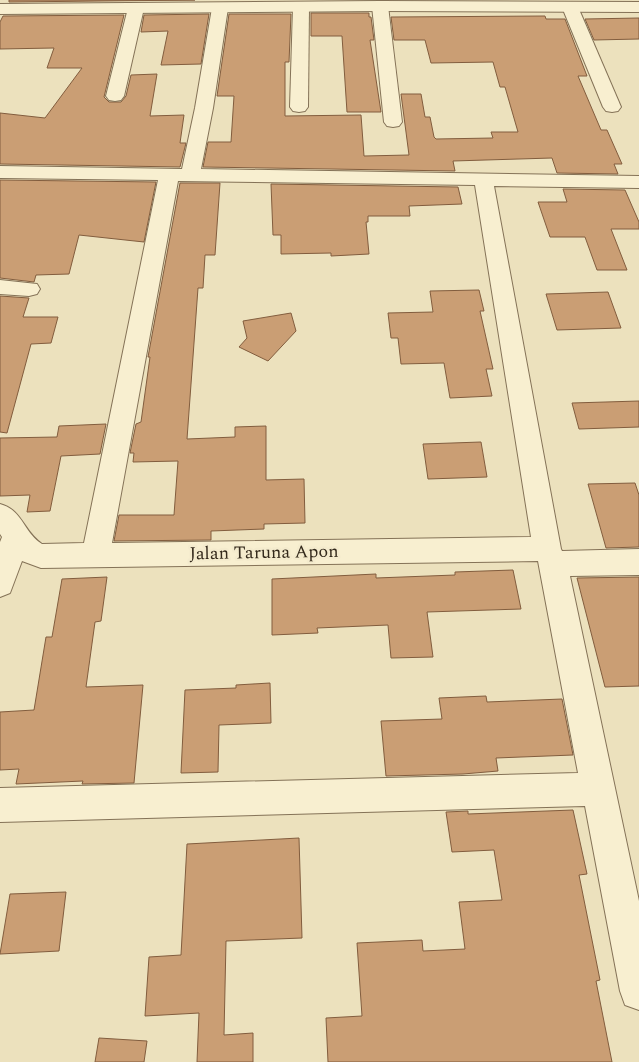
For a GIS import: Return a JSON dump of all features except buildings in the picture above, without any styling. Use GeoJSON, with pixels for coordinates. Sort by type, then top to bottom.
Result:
{"type":"FeatureCollection","features":[{"type":"Feature","properties":{"kind":"street"},"geometry":{"type":"LineString","coordinates":[[0,9],[220,8],[275,4],[301,7],[380,6],[402,3],[639,7]]}},
{"type":"Feature","properties":{"kind":"street"},"geometry":{"type":"LineString","coordinates":[[380,6],[393,122]]}},
{"type":"Feature","properties":{"kind":"street"},"geometry":{"type":"LineString","coordinates":[[299,107],[301,7]]}},
{"type":"Feature","properties":{"kind":"street"},"geometry":{"type":"LineString","coordinates":[[570,7],[612,107]]}},
{"type":"Feature","properties":{"kind":"street"},"geometry":{"type":"LineString","coordinates":[[115,96],[136,8]]}},
{"type":"Feature","properties":{"kind":"street"},"geometry":{"type":"LineString","coordinates":[[96,555],[180,175],[204,108],[220,8]]}},
{"type":"Feature","properties":{"kind":"street"},"geometry":{"type":"LineString","coordinates":[[0,172],[639,182]]}},
{"type":"Feature","properties":{"kind":"street"},"geometry":{"type":"LineString","coordinates":[[484,181],[550,556],[639,991]]}},
{"type":"Feature","properties":{"kind":"street"},"geometry":{"type":"LineString","coordinates":[[0,287],[29,289]]}},
{"type":"Feature","properties":{"kind":"street"},"geometry":{"type":"LineString","coordinates":[[0,584],[8,526]]}},
{"type":"Feature","properties":{"kind":"street","name":"Jalan Taruna Apon"},"geometry":{"type":"LineString","coordinates":[[8,526],[31,552],[41,556],[550,556],[639,562]]}},
{"type":"Feature","properties":{"kind":"street"},"geometry":{"type":"LineString","coordinates":[[0,805],[598,789]]}}]}
